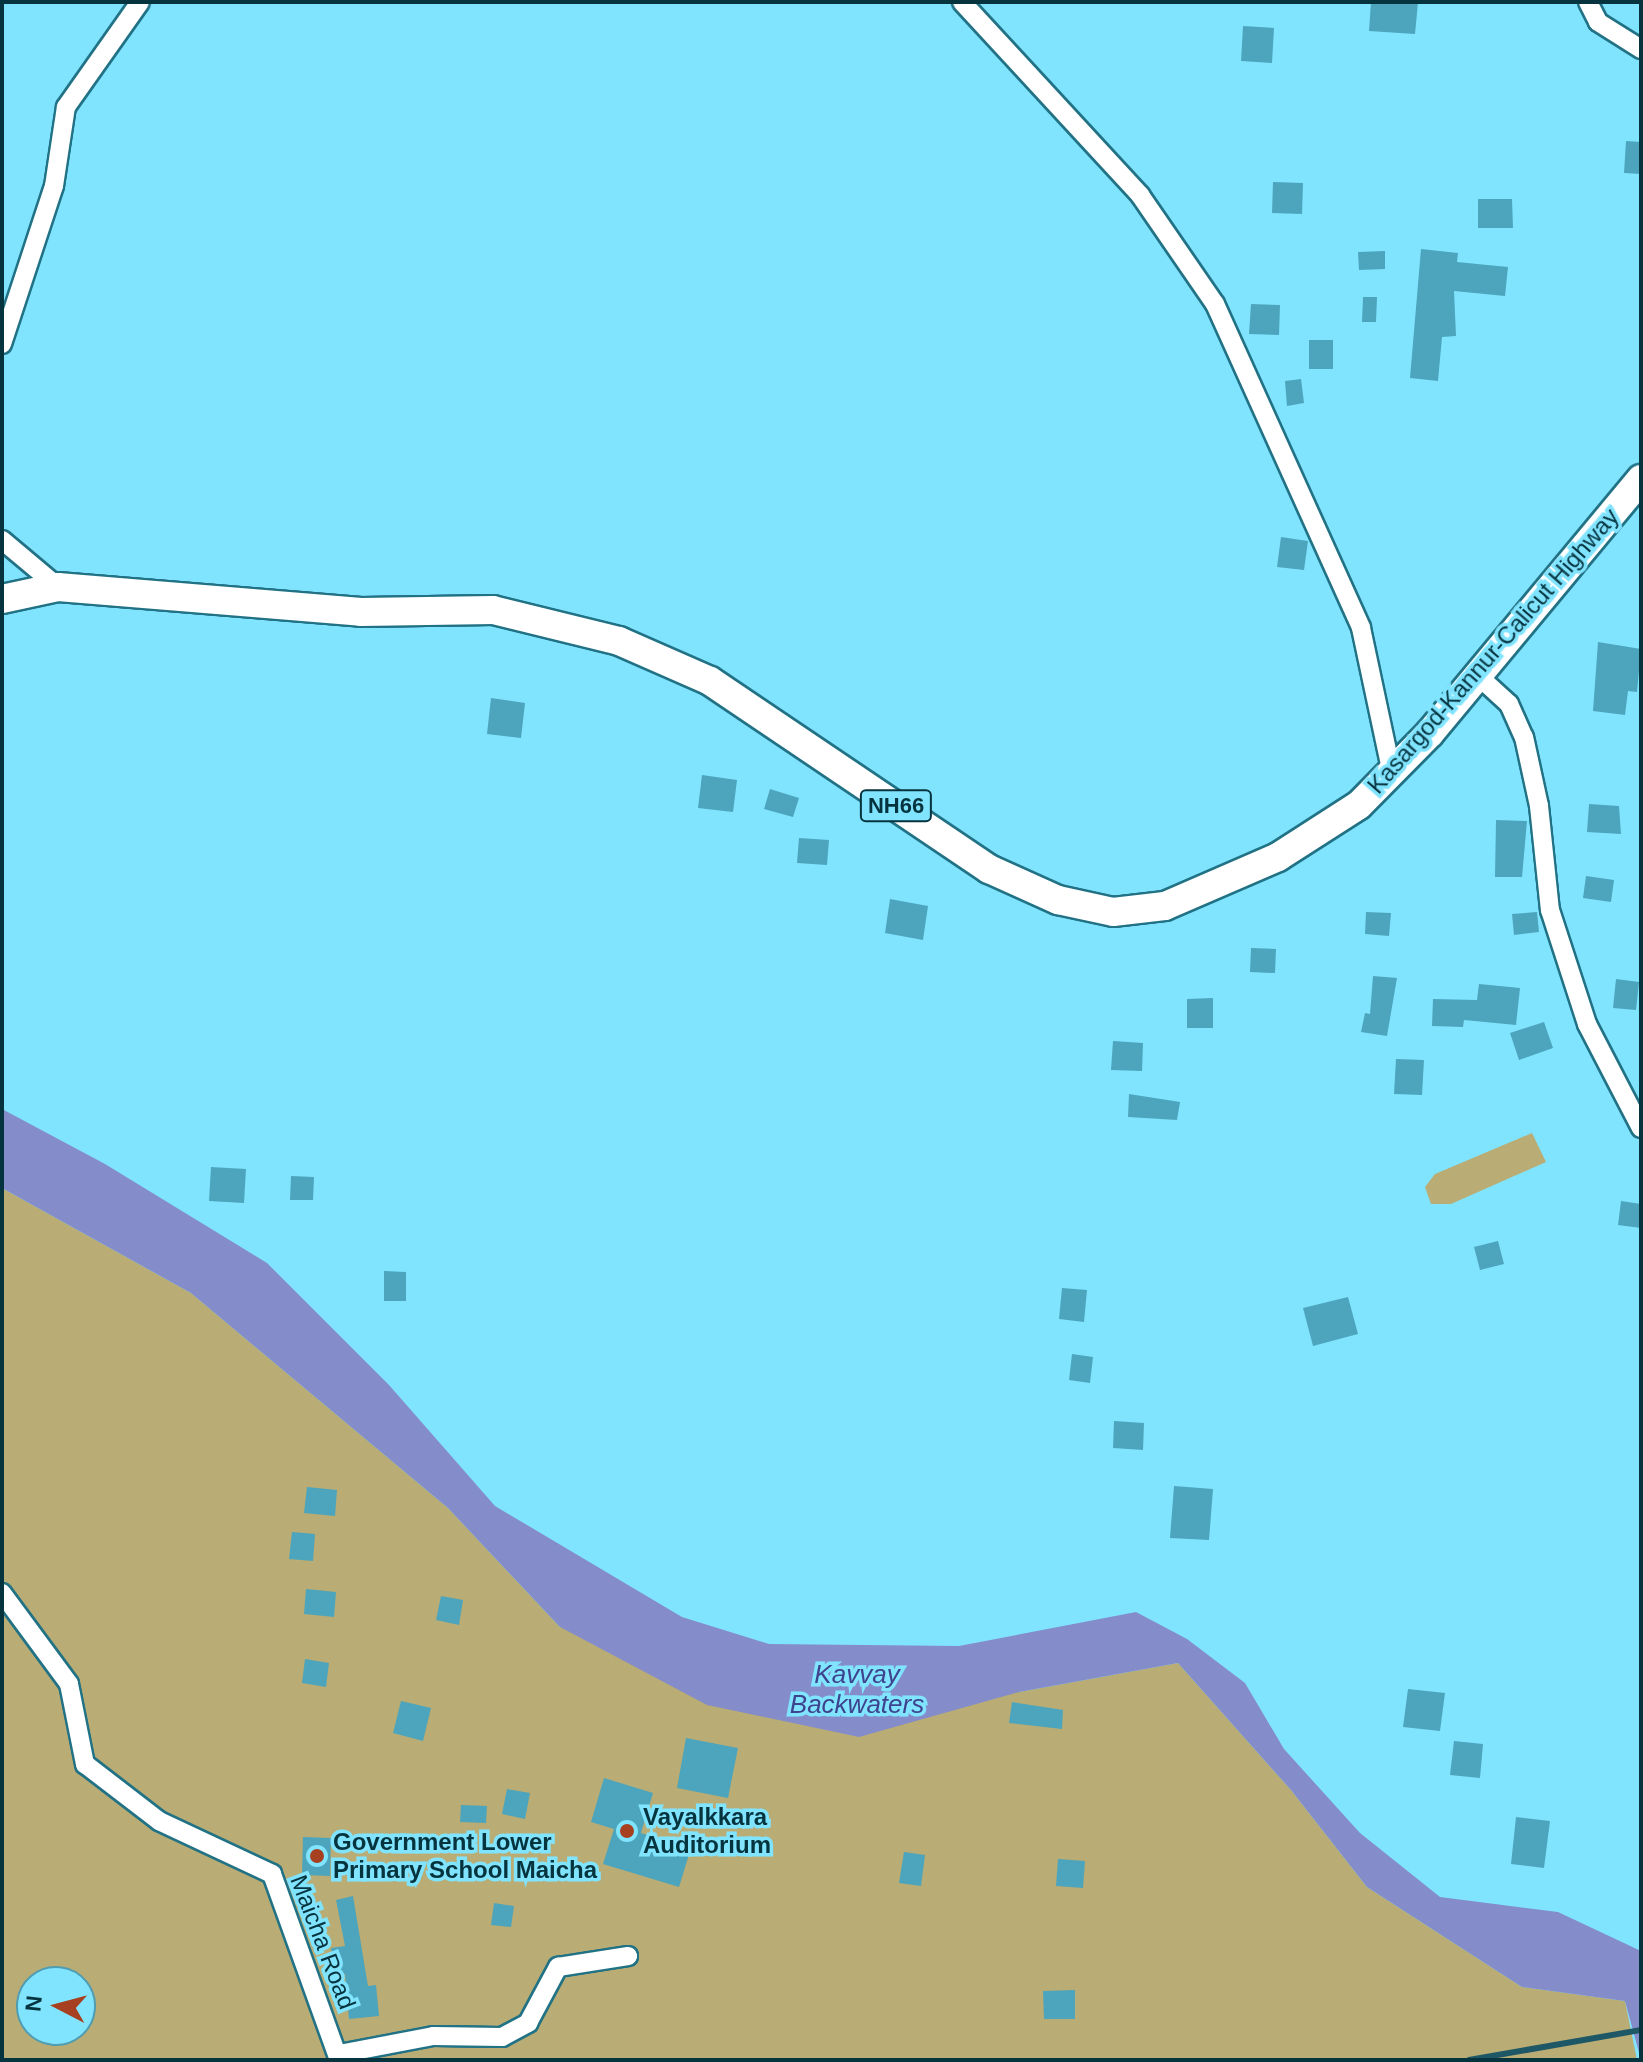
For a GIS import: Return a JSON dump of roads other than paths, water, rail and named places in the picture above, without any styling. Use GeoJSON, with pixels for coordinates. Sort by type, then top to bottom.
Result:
{"type":"FeatureCollection","features":[{"type":"Feature","properties":{"kind":"highway","name":"Kasargod-Kannur-Calicut Highway"},"geometry":{"type":"LineString","coordinates":[[2,599],[58,587],[361,612],[493,610],[619,641],[710,681],[989,869],[1058,900],[1113,912],[1165,906],[1278,857],[1359,805],[1392,774],[1641,479]]}},
{"type":"Feature","properties":{"kind":"street"},"geometry":{"type":"LineString","coordinates":[[2,344],[54,186],[66,107],[140,2]]}},
{"type":"Feature","properties":{"kind":"street"},"geometry":{"type":"LineString","coordinates":[[962,2],[1140,195],[1215,304],[1361,628],[1392,774]]}},
{"type":"Feature","properties":{"kind":"street"},"geometry":{"type":"LineString","coordinates":[[1588,2],[1598,22],[1641,49]]}},
{"type":"Feature","properties":{"kind":"street"},"geometry":{"type":"LineString","coordinates":[[2,540],[58,587]]}},
{"type":"Feature","properties":{"kind":"street"},"geometry":{"type":"LineString","coordinates":[[1475,673],[1509,704],[1524,737],[1539,806],[1550,910],[1587,1024],[1641,1128]]}},
{"type":"Feature","properties":{"kind":"street","name":"Maicha Road"},"geometry":{"type":"LineString","coordinates":[[2,1593],[69,1684],[85,1764],[159,1821],[272,1874],[339,2057]]}},
{"type":"Feature","properties":{"kind":"street"},"geometry":{"type":"LineString","coordinates":[[339,2057],[433,2036],[502,2037],[528,2023],[558,1967],[628,1956]]}},
{"type":"Feature","properties":{"kind":"water","name":"Kavvay Backwaters"},"geometry":{"type":"Polygon","coordinates":[[[2,1109],[105,1164],[267,1263],[389,1385],[495,1506],[682,1617],[769,1644],[959,1646],[1136,1612],[1187,1639],[1245,1683],[1284,1749],[1360,1833],[1440,1897],[1558,1912],[1641,1951],[1641,2060],[1625,2001],[1522,1987],[1367,1887],[1291,1790],[1178,1663],[1019,1692],[859,1737],[707,1705],[560,1627],[448,1508],[191,1293],[2,1188],[2,1109]]]}},
{"type":"Feature","properties":{"kind":"railway"},"geometry":{"type":"LineString","coordinates":[[1469,2060],[1641,2030]]}},
{"type":"Feature","properties":{"kind":"place","name":"Vayalkkara Auditorium"},"geometry":{"type":"Point","coordinates":[627,1831]}},
{"type":"Feature","properties":{"kind":"place","name":"Government Lower Primary School Maicha"},"geometry":{"type":"Point","coordinates":[317,1856]}}]}
